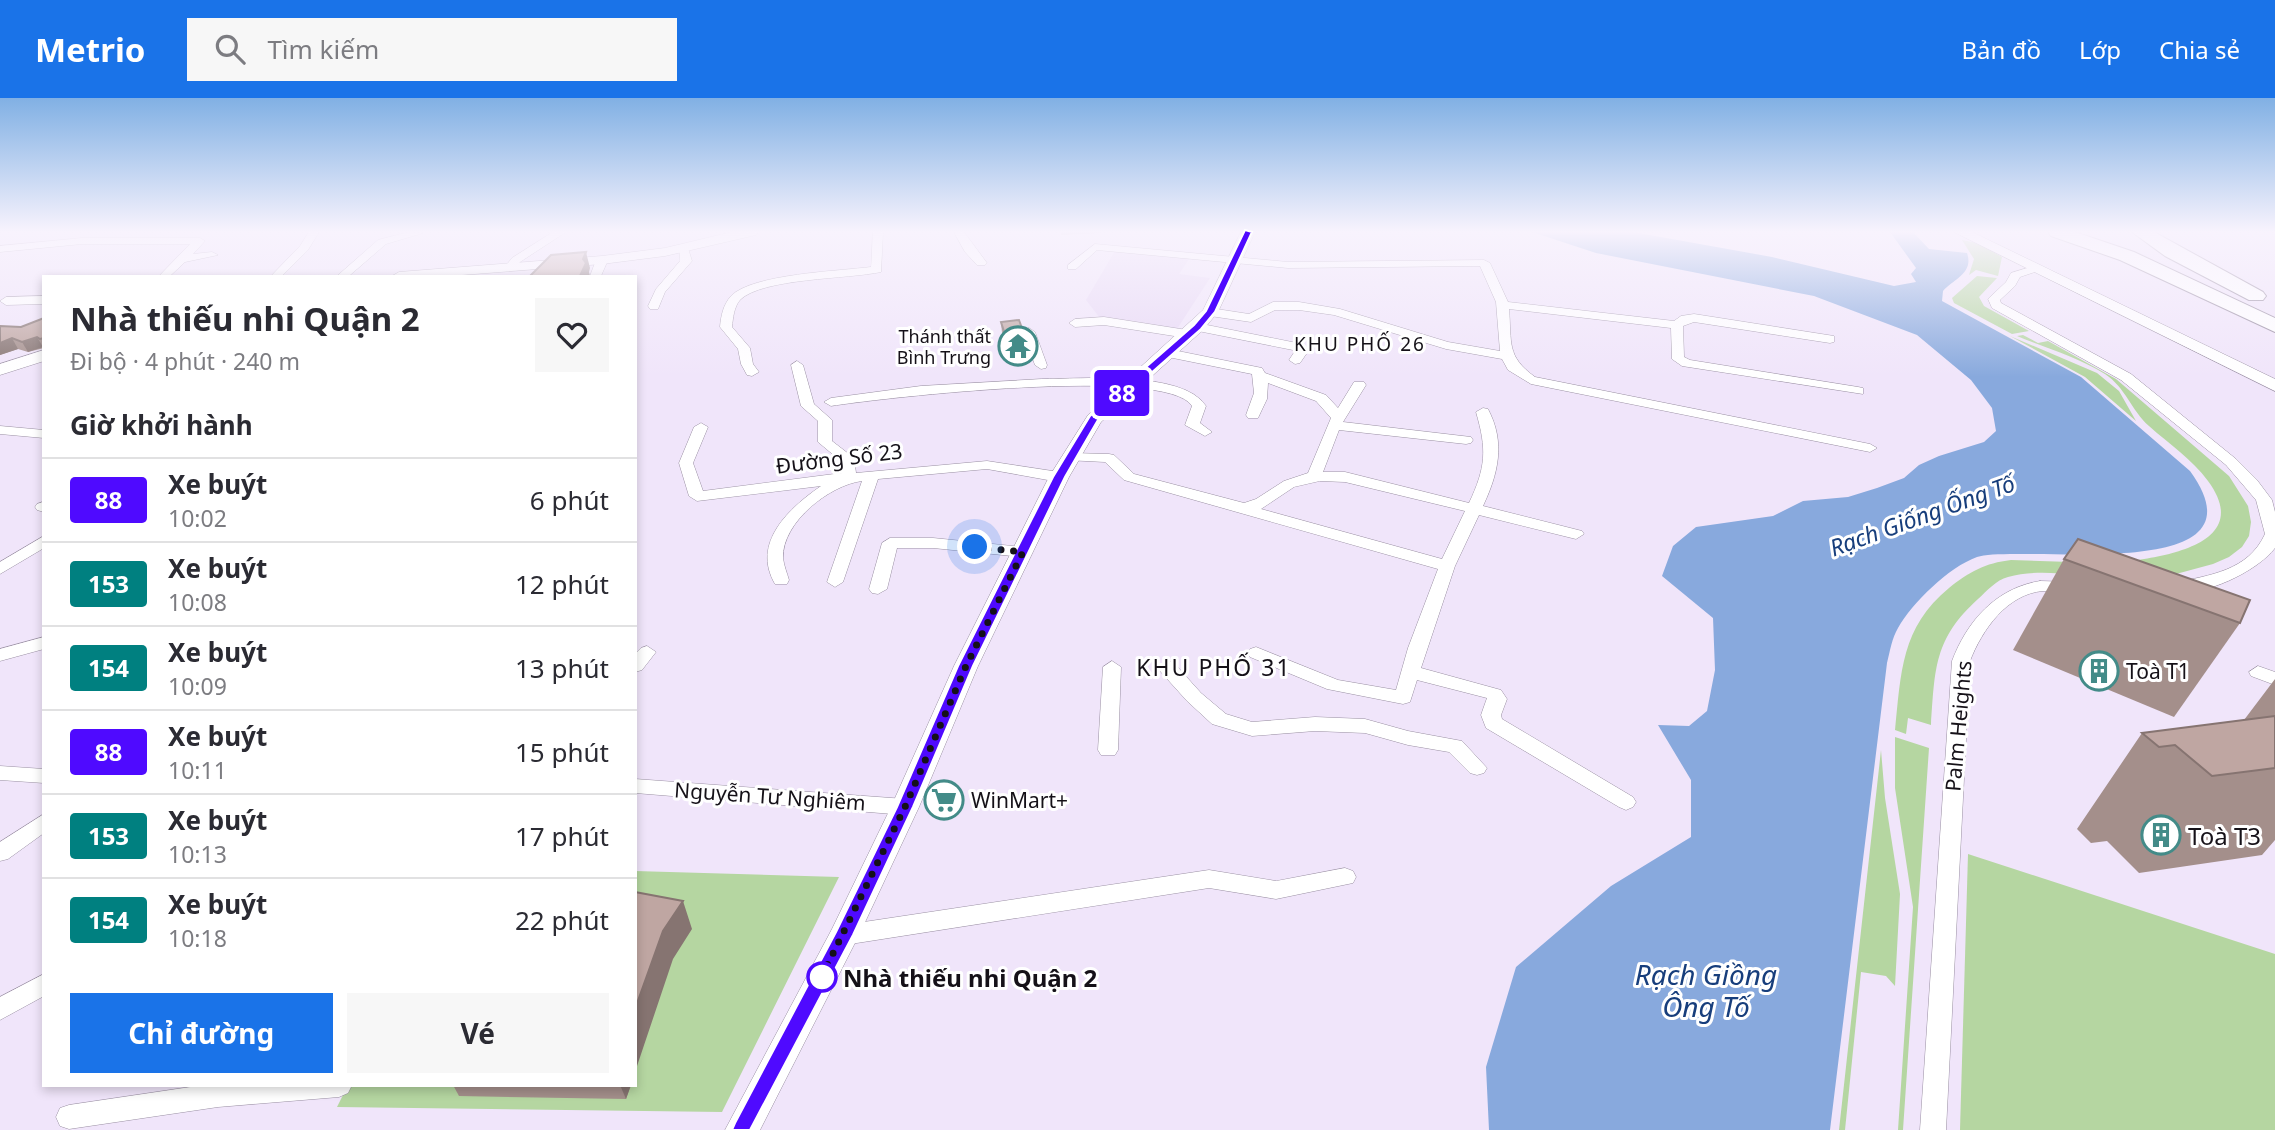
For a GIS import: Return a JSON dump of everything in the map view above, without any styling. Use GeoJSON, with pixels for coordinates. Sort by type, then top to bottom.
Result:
{"type":"FeatureCollection","features":[{"type":"Feature","properties":{"kind":"highway"},"geometry":{"type":"LineString","coordinates":[[2177,280],[2275,326]]}},
{"type":"Feature","properties":{"kind":"highway"},"geometry":{"type":"LineString","coordinates":[[2226,280],[2275,305]]}},
{"type":"Feature","properties":{"kind":"main road"},"geometry":{"type":"LineString","coordinates":[[737,1128],[844,935],[905,807],[966,666],[1059,477],[1094,419],[1198,325],[1223,280]]}},
{"type":"Feature","properties":{"kind":"main road"},"geometry":{"type":"LineString","coordinates":[[2062,280],[2275,386]]}},
{"type":"Feature","properties":{"kind":"main road"},"geometry":{"type":"LineString","coordinates":[[4,366],[42,356]]}},
{"type":"Feature","properties":{"kind":"street"},"geometry":{"type":"LineString","coordinates":[[654,306],[660,291],[669,280]]}},
{"type":"Feature","properties":{"kind":"street"},"geometry":{"type":"LineString","coordinates":[[752,372],[747,364],[744,348],[726,327],[727,312],[738,296],[761,284],[793,280]]}},
{"type":"Feature","properties":{"kind":"street"},"geometry":{"type":"LineString","coordinates":[[1491,280],[1502,305],[1507,356],[1513,367],[1531,380],[1870,448]]}},
{"type":"Feature","properties":{"kind":"street"},"geometry":{"type":"LineString","coordinates":[[2012,280],[1994,299],[1996,305],[2131,380],[2238,469],[2259,492],[2268,509],[2273,534],[2268,549],[2258,560],[2216,579],[2166,588]]}},
{"type":"Feature","properties":{"kind":"street"},"geometry":{"type":"LineString","coordinates":[[6,307],[22,301],[42,300]]}},
{"type":"Feature","properties":{"kind":"street"},"geometry":{"type":"LineString","coordinates":[[1502,305],[1677,326],[1685,319],[1694,318],[1830,339]]}},
{"type":"Feature","properties":{"kind":"street"},"geometry":{"type":"LineString","coordinates":[[1075,323],[1104,321],[1198,325],[1251,318],[1273,306],[1299,306],[1336,312],[1446,345],[1507,356]]}},
{"type":"Feature","properties":{"kind":"street"},"geometry":{"type":"LineString","coordinates":[[1198,325],[1297,347],[1303,350],[1295,360]]}},
{"type":"Feature","properties":{"kind":"street"},"geometry":{"type":"LineString","coordinates":[[1677,326],[1678,359],[1687,363],[1858,391]]}},
{"type":"Feature","properties":{"kind":"street"},"geometry":{"type":"LineString","coordinates":[[1029,332],[1041,365]]}},
{"type":"Feature","properties":{"kind":"street"},"geometry":{"type":"LineString","coordinates":[[1168,352],[1257,371],[1262,399],[1253,415]]}},
{"type":"Feature","properties":{"kind":"street"},"geometry":{"type":"LineString","coordinates":[[781,580],[775,559],[778,539],[791,519],[849,475],[849,461],[825,442],[825,420],[808,406],[797,365]]}},
{"type":"Feature","properties":{"kind":"street"},"geometry":{"type":"LineString","coordinates":[[1260,376],[1321,398],[1326,401],[1337,421],[1466,440]]}},
{"type":"Feature","properties":{"kind":"street"},"geometry":{"type":"LineString","coordinates":[[831,402],[926,387],[1029,383],[1132,384],[1194,398],[1199,406],[1192,425],[1205,432]]}},
{"type":"Feature","properties":{"kind":"street"},"geometry":{"type":"LineString","coordinates":[[1315,474],[1337,421],[1359,386]]}},
{"type":"Feature","properties":{"kind":"street"},"geometry":{"type":"LineString","coordinates":[[1256,653],[1334,685],[1404,698],[1447,566],[1473,509],[1480,501],[1489,477],[1491,440],[1483,412]]}},
{"type":"Feature","properties":{"kind":"street","name":"Đường Số 23"},"geometry":{"type":"LineString","coordinates":[[701,427],[686,463],[697,496],[872,475],[987,465],[1059,477]]}},
{"type":"Feature","properties":{"kind":"street"},"geometry":{"type":"LineString","coordinates":[[0,430],[42,434]]}},
{"type":"Feature","properties":{"kind":"street"},"geometry":{"type":"LineString","coordinates":[[1071,457],[1109,458],[1129,477],[1447,566]]}},
{"type":"Feature","properties":{"kind":"street"},"geometry":{"type":"LineString","coordinates":[[1244,508],[1263,505],[1281,488],[1315,474],[1345,477],[1576,534]]}},
{"type":"Feature","properties":{"kind":"street"},"geometry":{"type":"LineString","coordinates":[[835,582],[872,475]]}},
{"type":"Feature","properties":{"kind":"street"},"geometry":{"type":"LineString","coordinates":[[0,569],[42,542]]}},
{"type":"Feature","properties":{"kind":"street"},"geometry":{"type":"LineString","coordinates":[[878,589],[890,543],[933,543],[1023,552]]}},
{"type":"Feature","properties":{"kind":"street","name":"Palm Heights"},"geometry":{"type":"LineString","coordinates":[[1933,1130],[1961,661],[1969,641],[1980,625],[2015,594],[2044,586],[2084,587]]}},
{"type":"Feature","properties":{"kind":"street"},"geometry":{"type":"LineString","coordinates":[[0,655],[42,644]]}},
{"type":"Feature","properties":{"kind":"street"},"geometry":{"type":"LineString","coordinates":[[637,651],[647,652],[637,664]]}},
{"type":"Feature","properties":{"kind":"street"},"geometry":{"type":"LineString","coordinates":[[1108,750],[1112,667]]}},
{"type":"Feature","properties":{"kind":"street"},"geometry":{"type":"LineString","coordinates":[[1167,667],[1194,697],[1219,719],[1252,729],[1315,724],[1365,726],[1408,738],[1455,746],[1477,768]]}},
{"type":"Feature","properties":{"kind":"street"},"geometry":{"type":"LineString","coordinates":[[1411,672],[1494,694],[1497,699],[1491,715],[1493,723],[1626,802]]}},
{"type":"Feature","properties":{"kind":"street"},"geometry":{"type":"LineString","coordinates":[[0,774],[42,776]]}},
{"type":"Feature","properties":{"kind":"street","name":"Nguyễn Tư Nghiêm"},"geometry":{"type":"LineString","coordinates":[[637,786],[905,807]]}},
{"type":"Feature","properties":{"kind":"street"},"geometry":{"type":"LineString","coordinates":[[0,853],[42,823]]}},
{"type":"Feature","properties":{"kind":"street"},"geometry":{"type":"LineString","coordinates":[[844,935],[1209,879],[1276,890],[1345,877]]}},
{"type":"Feature","properties":{"kind":"street"},"geometry":{"type":"LineString","coordinates":[[0,1009],[42,985]]}},
{"type":"Feature","properties":{"kind":"street"},"geometry":{"type":"LineString","coordinates":[[69,1117],[220,1090],[291,1087]]}},
{"type":"Feature","properties":{"kind":"shaded area"},"geometry":{"type":"Polygon","coordinates":[[[1098,280],[1209,280],[1177,329],[1100,318],[1086,300],[1098,280]]]}},
{"type":"Feature","properties":{"kind":"green space"},"geometry":{"type":"Polygon","coordinates":[[[1972,280],[1995,280],[1979,297],[1984,306],[2029,331],[2012,334],[1954,303],[1952,298],[1972,280]]]}},
{"type":"Feature","properties":{"kind":"green space"},"geometry":{"type":"Polygon","coordinates":[[[2023,335],[2038,343],[2048,341],[2116,379],[2229,476],[2248,506],[2251,522],[2249,536],[2242,547],[2213,564],[2176,574],[2138,560],[2173,553],[2204,540],[2215,529],[2221,517],[2219,501],[2202,473],[2143,420],[2123,392],[2105,374],[2062,353],[2017,336],[2023,335]]]}},
{"type":"Feature","properties":{"kind":"green space"},"geometry":{"type":"Polygon","coordinates":[[[2010,336],[2097,373],[2119,391],[2136,421],[2085,377],[2010,336]]]}},
{"type":"Feature","properties":{"kind":"green space"},"geometry":{"type":"Polygon","coordinates":[[[2011,560],[2102,563],[2110,578],[2033,573],[2004,578],[1996,583],[1964,614],[1945,641],[1936,671],[1931,725],[1908,718],[1906,734],[1895,730],[1906,652],[1921,619],[1933,603],[1963,577],[1985,566],[2011,560]]]}},
{"type":"Feature","properties":{"kind":"green space"},"geometry":{"type":"Polygon","coordinates":[[[1895,737],[1929,748],[1903,1130],[1898,1130],[1913,907],[1895,788],[1895,737]]]}},
{"type":"Feature","properties":{"kind":"green space"},"geometry":{"type":"Polygon","coordinates":[[[1881,750],[1885,798],[1900,894],[1895,986],[1886,976],[1861,972],[1845,1130],[1839,1130],[1881,750]]]}},
{"type":"Feature","properties":{"kind":"green space"},"geometry":{"type":"Polygon","coordinates":[[[1968,854],[2275,954],[2275,1130],[1960,1130],[1968,854]]]}},
{"type":"Feature","properties":{"kind":"green space"},"geometry":{"type":"Polygon","coordinates":[[[637,871],[839,877],[722,1112],[337,1107],[347,1087],[637,1087],[637,871]]]}},
{"type":"Feature","properties":{"kind":"water","name":"Rạch Giồng Ông Tố"},"geometry":{"type":"Polygon","coordinates":[[[1734,280],[1869,280],[1894,286],[1916,282],[1915,280],[1956,280],[1943,291],[1942,301],[2081,377],[2190,471],[2207,508],[2198,532],[2171,546],[2131,553],[2001,554],[1977,557],[1943,577],[1904,618],[1893,640],[1887,663],[1830,1130],[1489,1130],[1486,1067],[1516,967],[1611,886],[1691,837],[1691,780],[1658,725],[1689,726],[1707,711],[1715,670],[1713,618],[1662,576],[1673,546],[1696,527],[1773,516],[1803,501],[1848,497],[1877,488],[1904,478],[1919,465],[1939,456],[1984,442],[1996,431],[1992,408],[1971,380],[1917,335],[1814,296],[1734,280]]]}},
{"type":"Feature","properties":{"kind":"building"},"geometry":{"type":"Polygon","coordinates":[[[42,319],[42,338],[37,337],[22,342],[12,338],[0,343],[0,326],[21,327],[42,319]]]}},
{"type":"Feature","properties":{"kind":"building"},"geometry":{"type":"Polygon","coordinates":[[[1019,320],[1028,345],[1009,347],[1001,322],[1019,320]]]}},
{"type":"Feature","properties":{"kind":"building"},"geometry":{"type":"Polygon","coordinates":[[[2078,539],[2250,600],[2240,623],[2064,559],[2078,539]]]}},
{"type":"Feature","properties":{"kind":"building"},"geometry":{"type":"Polygon","coordinates":[[[2275,716],[2275,768],[2212,776],[2175,745],[2159,747],[2142,733],[2275,716]]]}},
{"type":"Feature","properties":{"kind":"building"},"geometry":{"type":"Polygon","coordinates":[[[637,892],[683,901],[663,931],[637,1003],[637,892]]]}},
{"type":"Feature","properties":{"kind":"bus line","name":"88"},"geometry":{"type":"LineString","coordinates":[[742,1130],[844,935],[905,807],[966,666],[1059,477],[1094,419],[1197,327],[1210,312],[1225,280]]}},
{"type":"Feature","properties":{"kind":"place","name":"Thánh thất Bình Trưng"},"geometry":{"type":"Point","coordinates":[1018,346]}},
{"type":"Feature","properties":{"kind":"place","name":"Toà T1"},"geometry":{"type":"Point","coordinates":[2099,671]}},
{"type":"Feature","properties":{"kind":"place","name":"WinMart+"},"geometry":{"type":"Point","coordinates":[944,800]}},
{"type":"Feature","properties":{"kind":"place","name":"Toà T3"},"geometry":{"type":"Point","coordinates":[2161,835]}},
{"type":"Feature","properties":{"kind":"place","name":"Nhà thiếu nhi Quận 2"},"geometry":{"type":"Point","coordinates":[822,977]}},
{"type":"Feature","properties":{"kind":"district","name":"KHU PHỐ 26"},"geometry":{"type":"Point","coordinates":[1360,344]}},
{"type":"Feature","properties":{"kind":"district","name":"KHU PHỐ 31"},"geometry":{"type":"Point","coordinates":[1214,667]}},
{"type":"Feature","properties":{"kind":"route"},"geometry":{"type":"LineString","coordinates":[[822,977],[819,982],[905,807],[966,666],[1023,552],[975,547]]}},
{"type":"Feature","properties":{"kind":"water label","name":"Rạch Giống Ống Tố"},"geometry":{"type":"Point","coordinates":[1922,515]}}]}
